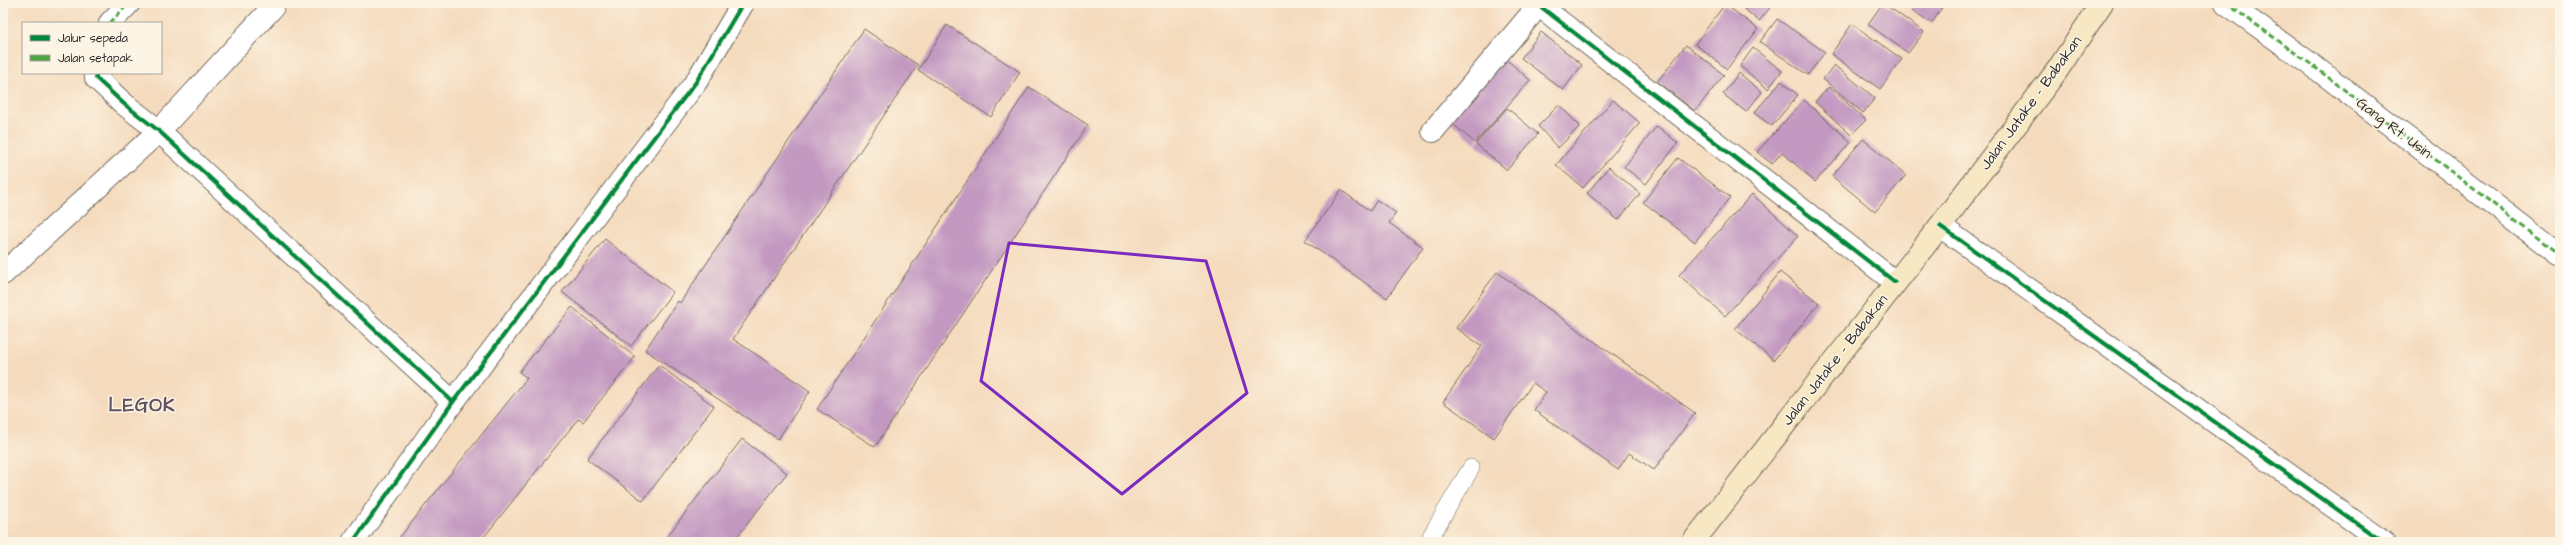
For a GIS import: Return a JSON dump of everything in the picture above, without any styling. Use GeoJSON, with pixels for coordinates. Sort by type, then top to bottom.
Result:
{"type":"FeatureCollection","features":[{"type":"Feature","properties":{"kind":"main road","name":"Jalan Jatake - Babakan"},"geometry":{"type":"LineString","coordinates":[[1693,542],[1940,226],[2056,72],[2102,3]]}},
{"type":"Feature","properties":{"kind":"street"},"geometry":{"type":"LineString","coordinates":[[111,22],[129,3]]}},
{"type":"Feature","properties":{"kind":"street"},"geometry":{"type":"LineString","coordinates":[[353,542],[453,402],[696,82],[743,3]]}},
{"type":"Feature","properties":{"kind":"street","name":"Gang Rt. Usin"},"geometry":{"type":"LineString","coordinates":[[2226,3],[2312,65],[2560,255]]}},
{"type":"Feature","properties":{"kind":"street"},"geometry":{"type":"LineString","coordinates":[[1433,132],[1537,4],[1895,282]]}},
{"type":"Feature","properties":{"kind":"street"},"geometry":{"type":"LineString","coordinates":[[3,274],[159,131],[273,8]]}},
{"type":"Feature","properties":{"kind":"street"},"geometry":{"type":"LineString","coordinates":[[96,74],[96,78],[124,104],[159,131],[453,402]]}},
{"type":"Feature","properties":{"kind":"street"},"geometry":{"type":"LineString","coordinates":[[1940,226],[2383,542]]}},
{"type":"Feature","properties":{"kind":"lane"},"geometry":{"type":"LineString","coordinates":[[1431,542],[1431,536],[1471,468]]}},
{"type":"Feature","properties":{"kind":"highlighted area"},"geometry":{"type":"Polygon","coordinates":[[[1009,243],[1206,261],[1247,393],[1122,494],[981,381],[1009,243]]]}},
{"type":"Feature","properties":{"kind":"building"},"geometry":{"type":"Polygon","coordinates":[[[1737,3],[1774,3],[1759,21],[1737,3]]]}},
{"type":"Feature","properties":{"kind":"building"},"geometry":{"type":"Polygon","coordinates":[[[1883,3],[1924,32],[1908,53],[1868,24],[1883,3]]]}},
{"type":"Feature","properties":{"kind":"building"},"geometry":{"type":"Polygon","coordinates":[[[1915,3],[1945,3],[1932,23],[1911,10],[1915,3]]]}},
{"type":"Feature","properties":{"kind":"building"},"geometry":{"type":"Polygon","coordinates":[[[1725,4],[1758,29],[1727,69],[1695,44],[1725,4]]]}},
{"type":"Feature","properties":{"kind":"building"},"geometry":{"type":"Polygon","coordinates":[[[1777,19],[1825,52],[1808,75],[1760,42],[1777,19]]]}},
{"type":"Feature","properties":{"kind":"building"},"geometry":{"type":"Polygon","coordinates":[[[1852,24],[1902,59],[1880,89],[1831,54],[1852,24]]]}},
{"type":"Feature","properties":{"kind":"building"},"geometry":{"type":"Polygon","coordinates":[[[947,25],[1020,72],[991,117],[918,70],[947,25]]]}},
{"type":"Feature","properties":{"kind":"building"},"geometry":{"type":"Polygon","coordinates":[[[864,29],[918,65],[733,339],[810,391],[778,439],[645,350],[678,301],[680,303],[864,29]]]}},
{"type":"Feature","properties":{"kind":"building"},"geometry":{"type":"Polygon","coordinates":[[[1541,32],[1582,65],[1563,90],[1521,58],[1541,32]]]}},
{"type":"Feature","properties":{"kind":"building"},"geometry":{"type":"Polygon","coordinates":[[[1686,45],[1724,75],[1695,111],[1657,82],[1686,45]]]}},
{"type":"Feature","properties":{"kind":"building"},"geometry":{"type":"Polygon","coordinates":[[[1753,48],[1782,71],[1768,89],[1740,66],[1753,48]]]}},
{"type":"Feature","properties":{"kind":"building"},"geometry":{"type":"Polygon","coordinates":[[[1500,54],[1530,80],[1475,143],[1445,117],[1500,54]]]}},
{"type":"Feature","properties":{"kind":"building"},"geometry":{"type":"Polygon","coordinates":[[[1834,65],[1875,98],[1863,113],[1823,79],[1834,65]]]}},
{"type":"Feature","properties":{"kind":"building"},"geometry":{"type":"Polygon","coordinates":[[[1739,73],[1762,92],[1746,112],[1723,94],[1739,73]]]}},
{"type":"Feature","properties":{"kind":"building"},"geometry":{"type":"Polygon","coordinates":[[[1781,81],[1798,95],[1772,126],[1754,113],[1781,81]]]}},
{"type":"Feature","properties":{"kind":"building"},"geometry":{"type":"Polygon","coordinates":[[[1029,87],[1088,125],[875,447],[817,409],[1029,87]]]}},
{"type":"Feature","properties":{"kind":"building"},"geometry":{"type":"Polygon","coordinates":[[[1829,87],[1866,120],[1851,135],[1815,102],[1829,87]]]}},
{"type":"Feature","properties":{"kind":"building"},"geometry":{"type":"Polygon","coordinates":[[[1613,100],[1640,123],[1583,188],[1556,165],[1613,100]]]}},
{"type":"Feature","properties":{"kind":"building"},"geometry":{"type":"Polygon","coordinates":[[[1804,100],[1851,142],[1815,182],[1782,152],[1772,164],[1757,152],[1804,100]]]}},
{"type":"Feature","properties":{"kind":"building"},"geometry":{"type":"Polygon","coordinates":[[[1559,105],[1580,126],[1558,148],[1538,126],[1559,105]]]}},
{"type":"Feature","properties":{"kind":"building"},"geometry":{"type":"Polygon","coordinates":[[[1507,108],[1538,134],[1507,170],[1476,144],[1507,108]]]}},
{"type":"Feature","properties":{"kind":"building"},"geometry":{"type":"Polygon","coordinates":[[[1657,126],[1678,143],[1646,184],[1624,167],[1657,126]]]}},
{"type":"Feature","properties":{"kind":"building"},"geometry":{"type":"Polygon","coordinates":[[[1863,139],[1906,175],[1875,212],[1832,176],[1863,139]]]}},
{"type":"Feature","properties":{"kind":"building"},"geometry":{"type":"Polygon","coordinates":[[[1678,158],[1730,197],[1695,242],[1643,202],[1678,158]]]}},
{"type":"Feature","properties":{"kind":"building"},"geometry":{"type":"Polygon","coordinates":[[[1609,167],[1640,194],[1618,220],[1587,193],[1609,167]]]}},
{"type":"Feature","properties":{"kind":"building"},"geometry":{"type":"Polygon","coordinates":[[[1341,190],[1370,211],[1377,200],[1396,213],[1389,223],[1423,247],[1387,298],[1305,241],[1341,190]]]}},
{"type":"Feature","properties":{"kind":"building"},"geometry":{"type":"Polygon","coordinates":[[[1752,194],[1798,236],[1725,316],[1679,275],[1752,194]]]}},
{"type":"Feature","properties":{"kind":"building"},"geometry":{"type":"Polygon","coordinates":[[[605,239],[673,292],[631,346],[562,292],[605,239]]]}},
{"type":"Feature","properties":{"kind":"building"},"geometry":{"type":"Polygon","coordinates":[[[1497,272],[1695,413],[1654,470],[1629,453],[1618,470],[1534,410],[1546,392],[1533,383],[1494,438],[1443,402],[1482,346],[1456,328],[1497,272]]]}},
{"type":"Feature","properties":{"kind":"building"},"geometry":{"type":"Polygon","coordinates":[[[1780,272],[1819,303],[1774,360],[1735,329],[1780,272]]]}},
{"type":"Feature","properties":{"kind":"building"},"geometry":{"type":"Polygon","coordinates":[[[572,307],[635,357],[583,422],[578,419],[480,542],[396,542],[527,378],[519,372],[572,307]]]}},
{"type":"Feature","properties":{"kind":"building"},"geometry":{"type":"Polygon","coordinates":[[[659,365],[714,406],[643,501],[587,459],[659,365]]]}},
{"type":"Feature","properties":{"kind":"building"},"geometry":{"type":"Polygon","coordinates":[[[742,439],[787,473],[733,542],[663,542],[742,439]]]}},
{"type":"Feature","properties":{"kind":"marked path"},"geometry":{"type":"LineString","coordinates":[[111,22],[129,3]]}},
{"type":"Feature","properties":{"kind":"marked path"},"geometry":{"type":"LineString","coordinates":[[2226,3],[2312,65],[2560,255]]}},
{"type":"Feature","properties":{"kind":"cycle path"},"geometry":{"type":"LineString","coordinates":[[353,542],[453,402],[696,82],[743,3]]}},
{"type":"Feature","properties":{"kind":"cycle path"},"geometry":{"type":"LineString","coordinates":[[1536,3],[1895,282]]}},
{"type":"Feature","properties":{"kind":"cycle path"},"geometry":{"type":"LineString","coordinates":[[96,74],[96,78],[124,104],[159,131],[453,402]]}},
{"type":"Feature","properties":{"kind":"cycle path"},"geometry":{"type":"LineString","coordinates":[[1940,226],[2383,542]]}},
{"type":"Feature","properties":{"kind":"district","name":"LEGOK"},"geometry":{"type":"Point","coordinates":[142,405]}}]}
